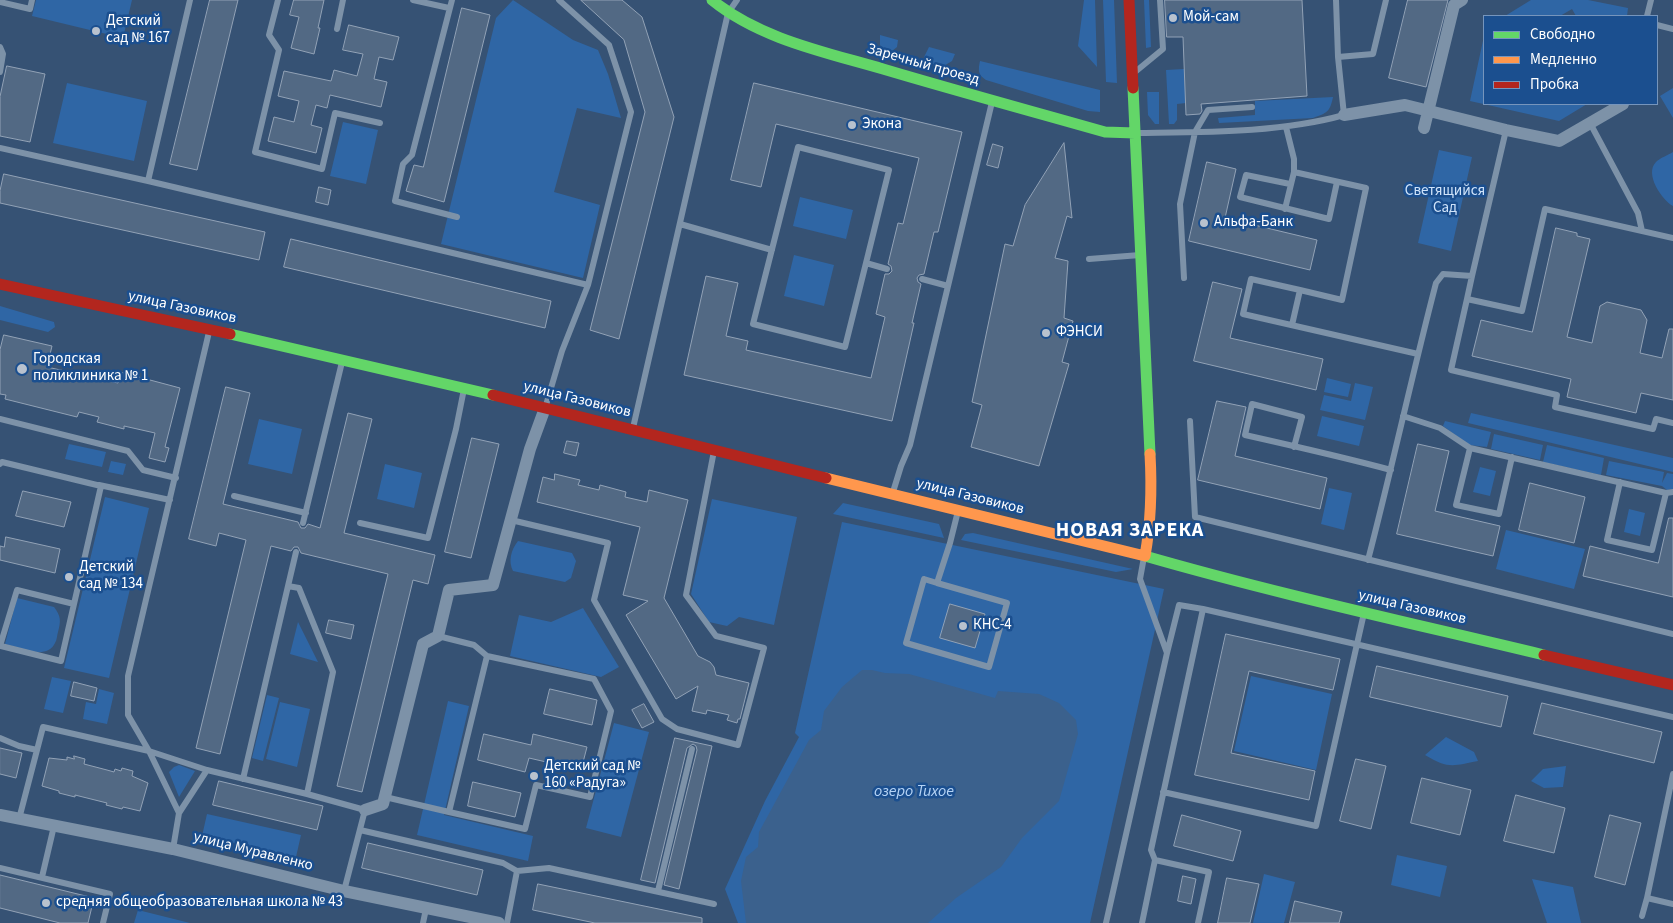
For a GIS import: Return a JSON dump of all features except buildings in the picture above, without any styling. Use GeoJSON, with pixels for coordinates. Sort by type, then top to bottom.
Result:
{"type":"FeatureCollection","features":[{"type":"Feature","properties":{"kind":"main road","name":"Заречный проезд"},"geometry":{"type":"LineString","coordinates":[[712,0],[728,13],[755,28],[820,51],[1105,132],[1135,133]]}},
{"type":"Feature","properties":{"kind":"main road"},"geometry":{"type":"LineString","coordinates":[[1129,0],[1152,487],[1150,528],[1145,556]]}},
{"type":"Feature","properties":{"kind":"main road","name":"улица Газовиков"},"geometry":{"type":"LineString","coordinates":[[0,284],[210,329],[464,388],[1364,612],[1673,685]]}},
{"type":"Feature","properties":{"kind":"street"},"geometry":{"type":"LineString","coordinates":[[1424,128],[1454,5],[1462,0]]}},
{"type":"Feature","properties":{"kind":"street"},"geometry":{"type":"LineString","coordinates":[[1344,115],[1405,105],[1559,141],[1621,105]]}},
{"type":"Feature","properties":{"kind":"street"},"geometry":{"type":"LineString","coordinates":[[365,810],[383,804],[423,644],[438,636],[449,590],[493,585],[530,449],[545,408]]}},
{"type":"Feature","properties":{"kind":"street","name":"улица Муравленко"},"geometry":{"type":"LineString","coordinates":[[0,815],[173,849],[344,891],[498,923]]}},
{"type":"Feature","properties":{"kind":"lane"},"geometry":{"type":"LineString","coordinates":[[0,2],[30,8],[32,0]]}},
{"type":"Feature","properties":{"kind":"lane"},"geometry":{"type":"LineString","coordinates":[[148,181],[190,0]]}},
{"type":"Feature","properties":{"kind":"lane"},"geometry":{"type":"LineString","coordinates":[[278,0],[269,35],[280,50],[255,152],[322,169],[335,113],[380,123]]}},
{"type":"Feature","properties":{"kind":"lane"},"geometry":{"type":"LineString","coordinates":[[336,29],[343,0]]}},
{"type":"Feature","properties":{"kind":"lane"},"geometry":{"type":"LineString","coordinates":[[413,0],[449,8]]}},
{"type":"Feature","properties":{"kind":"lane"},"geometry":{"type":"LineString","coordinates":[[452,0],[412,155],[403,164],[395,201],[457,217]]}},
{"type":"Feature","properties":{"kind":"lane"},"geometry":{"type":"LineString","coordinates":[[545,408],[562,351],[588,285],[631,112],[610,45],[559,0]]}},
{"type":"Feature","properties":{"kind":"lane"},"geometry":{"type":"LineString","coordinates":[[633,429],[728,13],[737,0]]}},
{"type":"Feature","properties":{"kind":"lane"},"geometry":{"type":"LineString","coordinates":[[1132,74],[1163,49],[1160,0]]}},
{"type":"Feature","properties":{"kind":"lane"},"geometry":{"type":"LineString","coordinates":[[1135,133],[1195,132],[1286,126],[1317,123],[1344,115],[1338,57],[1336,0]]}},
{"type":"Feature","properties":{"kind":"lane"},"geometry":{"type":"LineString","coordinates":[[1338,57],[1373,54],[1386,0]]}},
{"type":"Feature","properties":{"kind":"lane"},"geometry":{"type":"LineString","coordinates":[[1647,15],[1651,0]]}},
{"type":"Feature","properties":{"kind":"lane"},"geometry":{"type":"LineString","coordinates":[[1658,25],[1673,29]]}},
{"type":"Feature","properties":{"kind":"lane"},"geometry":{"type":"LineString","coordinates":[[0,47],[4,54],[0,72]]}},
{"type":"Feature","properties":{"kind":"lane"},"geometry":{"type":"LineString","coordinates":[[893,494],[910,445],[992,101]]}},
{"type":"Feature","properties":{"kind":"lane"},"geometry":{"type":"LineString","coordinates":[[1184,278],[1180,204],[1195,132],[1208,110],[1252,107]]}},
{"type":"Feature","properties":{"kind":"lane"},"geometry":{"type":"LineString","coordinates":[[1590,123],[1638,213],[1642,231]]}},
{"type":"Feature","properties":{"kind":"lane"},"geometry":{"type":"LineString","coordinates":[[1285,208],[1294,172],[1293,150],[1286,126]]}},
{"type":"Feature","properties":{"kind":"lane"},"geometry":{"type":"LineString","coordinates":[[1506,130],[1451,370],[1557,395],[1554,407],[1653,430],[1656,419],[1673,423]]}},
{"type":"Feature","properties":{"kind":"lane"},"geometry":{"type":"LineString","coordinates":[[798,147],[889,170],[866,263],[844,347],[754,324],[798,147]]}},
{"type":"Feature","properties":{"kind":"lane"},"geometry":{"type":"LineString","coordinates":[[0,148],[588,285]]}},
{"type":"Feature","properties":{"kind":"lane"},"geometry":{"type":"LineString","coordinates":[[1294,172],[1366,188],[1342,300],[1251,279],[1243,314],[1418,354]]}},
{"type":"Feature","properties":{"kind":"lane"},"geometry":{"type":"LineString","coordinates":[[1290,184],[1246,175],[1240,197],[1329,220],[1337,182]]}},
{"type":"Feature","properties":{"kind":"lane"},"geometry":{"type":"LineString","coordinates":[[1467,299],[1522,311],[1545,209],[1673,238]]}},
{"type":"Feature","properties":{"kind":"lane"},"geometry":{"type":"LineString","coordinates":[[680,224],[772,250]]}},
{"type":"Feature","properties":{"kind":"lane"},"geometry":{"type":"LineString","coordinates":[[1089,259],[1141,255]]}},
{"type":"Feature","properties":{"kind":"lane"},"geometry":{"type":"LineString","coordinates":[[866,263],[887,269]]}},
{"type":"Feature","properties":{"kind":"lane"},"geometry":{"type":"LineString","coordinates":[[1368,560],[1392,470],[1403,416],[1436,283],[1443,274],[1472,276]]}},
{"type":"Feature","properties":{"kind":"lane"},"geometry":{"type":"LineString","coordinates":[[922,279],[948,286]]}},
{"type":"Feature","properties":{"kind":"lane"},"geometry":{"type":"LineString","coordinates":[[1292,325],[1300,290]]}},
{"type":"Feature","properties":{"kind":"lane"},"geometry":{"type":"LineString","coordinates":[[179,814],[149,751],[128,715],[128,676],[210,329]]}},
{"type":"Feature","properties":{"kind":"lane"},"geometry":{"type":"LineString","coordinates":[[303,523],[343,360]]}},
{"type":"Feature","properties":{"kind":"lane"},"geometry":{"type":"LineString","coordinates":[[360,523],[428,538],[456,429],[464,388]]}},
{"type":"Feature","properties":{"kind":"lane"},"geometry":{"type":"LineString","coordinates":[[1294,447],[1302,416],[1252,404],[1245,434],[1294,447],[1392,470]]}},
{"type":"Feature","properties":{"kind":"lane"},"geometry":{"type":"LineString","coordinates":[[1403,416],[1440,428],[1470,448],[1669,492],[1652,550],[1607,540],[1620,482]]}},
{"type":"Feature","properties":{"kind":"lane"},"geometry":{"type":"LineString","coordinates":[[0,419],[128,451],[143,470],[176,478]]}},
{"type":"Feature","properties":{"kind":"lane"},"geometry":{"type":"LineString","coordinates":[[1190,421],[1195,517],[1673,634]]}},
{"type":"Feature","properties":{"kind":"lane"},"geometry":{"type":"LineString","coordinates":[[1470,448],[1456,505],[1499,514],[1512,458]]}},
{"type":"Feature","properties":{"kind":"lane"},"geometry":{"type":"LineString","coordinates":[[511,520],[608,543],[594,600],[662,719],[676,729],[738,745],[764,648],[716,636],[686,595],[714,449]]}},
{"type":"Feature","properties":{"kind":"lane"},"geometry":{"type":"LineString","coordinates":[[0,464],[2,462],[170,500]]}},
{"type":"Feature","properties":{"kind":"lane"},"geometry":{"type":"LineString","coordinates":[[74,604],[17,590],[0,646],[61,661],[101,486],[99,485]]}},
{"type":"Feature","properties":{"kind":"lane"},"geometry":{"type":"LineString","coordinates":[[234,496],[306,513]]}},
{"type":"Feature","properties":{"kind":"lane"},"geometry":{"type":"LineString","coordinates":[[937,583],[959,510]]}},
{"type":"Feature","properties":{"kind":"lane"},"geometry":{"type":"LineString","coordinates":[[243,779],[296,552]]}},
{"type":"Feature","properties":{"kind":"lane"},"geometry":{"type":"LineString","coordinates":[[1145,556],[1140,579],[1168,653]]}},
{"type":"Feature","properties":{"kind":"lane"},"geometry":{"type":"LineString","coordinates":[[924,579],[937,583],[1007,603],[989,667],[906,643],[924,579]]}},
{"type":"Feature","properties":{"kind":"lane"},"geometry":{"type":"LineString","coordinates":[[288,586],[299,588],[333,672],[306,794]]}},
{"type":"Feature","properties":{"kind":"lane"},"geometry":{"type":"LineString","coordinates":[[1106,923],[1179,605],[1357,643],[1673,717]]}},
{"type":"Feature","properties":{"kind":"lane"},"geometry":{"type":"LineString","coordinates":[[1142,923],[1156,860],[1151,850],[1203,610]]}},
{"type":"Feature","properties":{"kind":"lane"},"geometry":{"type":"LineString","coordinates":[[1163,792],[1316,826],[1364,612]]}},
{"type":"Feature","properties":{"kind":"lane"},"geometry":{"type":"LineString","coordinates":[[385,797],[525,830],[536,785],[590,797],[610,712],[594,679],[487,656],[474,645],[438,636]]}},
{"type":"Feature","properties":{"kind":"lane"},"geometry":{"type":"LineString","coordinates":[[450,812],[487,656]]}},
{"type":"Feature","properties":{"kind":"lane"},"geometry":{"type":"LineString","coordinates":[[19,819],[43,728],[149,751],[207,770],[365,810],[344,891]]}},
{"type":"Feature","properties":{"kind":"lane"},"geometry":{"type":"LineString","coordinates":[[0,738],[19,746],[37,750]]}},
{"type":"Feature","properties":{"kind":"lane"},"geometry":{"type":"LineString","coordinates":[[658,891],[692,749]]}},
{"type":"Feature","properties":{"kind":"lane"},"geometry":{"type":"LineString","coordinates":[[173,849],[179,814],[207,770]]}},
{"type":"Feature","properties":{"kind":"lane"},"geometry":{"type":"LineString","coordinates":[[1642,916],[1673,774]]}},
{"type":"Feature","properties":{"kind":"lane"},"geometry":{"type":"LineString","coordinates":[[42,878],[54,826]]}},
{"type":"Feature","properties":{"kind":"lane"},"geometry":{"type":"LineString","coordinates":[[360,830],[503,863],[517,871],[549,868],[714,904]]}},
{"type":"Feature","properties":{"kind":"lane"},"geometry":{"type":"LineString","coordinates":[[1156,860],[1209,872],[1198,923]]}},
{"type":"Feature","properties":{"kind":"lane"},"geometry":{"type":"LineString","coordinates":[[0,868],[110,894],[103,923]]}},
{"type":"Feature","properties":{"kind":"lane"},"geometry":{"type":"LineString","coordinates":[[507,923],[517,871]]}},
{"type":"Feature","properties":{"kind":"lane"},"geometry":{"type":"LineString","coordinates":[[1646,898],[1673,904]]}},
{"type":"Feature","properties":{"kind":"lane"},"geometry":{"type":"LineString","coordinates":[[423,923],[426,909]]}},
{"type":"Feature","properties":{"kind":"green space","name":"Детский сад № 167"},"geometry":{"type":"Polygon","coordinates":[[[36,0],[132,0],[123,38],[32,16],[36,0]]]}},
{"type":"Feature","properties":{"kind":"green space"},"geometry":{"type":"Polygon","coordinates":[[[513,0],[573,40],[598,50],[608,74],[621,118],[577,108],[554,192],[600,205],[583,278],[441,244],[496,18],[513,0]]]}},
{"type":"Feature","properties":{"kind":"green space"},"geometry":{"type":"Polygon","coordinates":[[[1084,0],[1095,0],[1097,67],[1078,46],[1084,0]]]}},
{"type":"Feature","properties":{"kind":"green space"},"geometry":{"type":"Polygon","coordinates":[[[1103,0],[1114,0],[1117,83],[1106,82],[1103,0]]]}},
{"type":"Feature","properties":{"kind":"green space"},"geometry":{"type":"Polygon","coordinates":[[[1144,0],[1149,0],[1151,47],[1146,48],[1144,0]]]}},
{"type":"Feature","properties":{"kind":"green space"},"geometry":{"type":"Polygon","coordinates":[[[1531,0],[1588,0],[1628,8],[1627,15],[1575,15],[1572,9],[1562,15],[1507,15],[1531,0]]]}},
{"type":"Feature","properties":{"kind":"green space"},"geometry":{"type":"Polygon","coordinates":[[[880,35],[898,40],[897,47],[892,51],[883,49],[880,45],[880,35]]]}},
{"type":"Feature","properties":{"kind":"green space"},"geometry":{"type":"Polygon","coordinates":[[[1483,41],[1483,104],[1470,101],[1483,41]]]}},
{"type":"Feature","properties":{"kind":"green space"},"geometry":{"type":"Polygon","coordinates":[[[929,47],[955,54],[952,61],[942,67],[926,62],[924,57],[929,47]]]}},
{"type":"Feature","properties":{"kind":"green space"},"geometry":{"type":"Polygon","coordinates":[[[980,61],[1100,90],[1100,112],[1088,111],[986,80],[979,72],[980,61]]]}},
{"type":"Feature","properties":{"kind":"green space"},"geometry":{"type":"Polygon","coordinates":[[[1184,69],[1186,103],[1177,104],[1177,120],[1174,124],[1169,124],[1166,70],[1184,69]]]}},
{"type":"Feature","properties":{"kind":"green space"},"geometry":{"type":"Polygon","coordinates":[[[67,83],[147,101],[134,161],[53,143],[67,83]]]}},
{"type":"Feature","properties":{"kind":"green space"},"geometry":{"type":"Polygon","coordinates":[[[1673,88],[1673,118],[1660,96],[1673,88]]]}},
{"type":"Feature","properties":{"kind":"green space"},"geometry":{"type":"Polygon","coordinates":[[[1147,92],[1159,92],[1159,124],[1155,124],[1148,115],[1147,92]]]}},
{"type":"Feature","properties":{"kind":"green space"},"geometry":{"type":"Polygon","coordinates":[[[1333,97],[1331,106],[1327,111],[1313,118],[1219,123],[1218,118],[1255,115],[1255,101],[1333,97]]]}},
{"type":"Feature","properties":{"kind":"green space"},"geometry":{"type":"Polygon","coordinates":[[[1488,105],[1585,105],[1559,121],[1488,105]]]}},
{"type":"Feature","properties":{"kind":"green space"},"geometry":{"type":"Polygon","coordinates":[[[343,122],[378,130],[366,184],[330,176],[343,122]]]}},
{"type":"Feature","properties":{"kind":"green space","name":"Светящийся Сад"},"geometry":{"type":"Polygon","coordinates":[[[1439,150],[1472,157],[1451,251],[1418,243],[1439,150]]]}},
{"type":"Feature","properties":{"kind":"green space"},"geometry":{"type":"Polygon","coordinates":[[[1673,152],[1673,206],[1660,193],[1653,180],[1652,173],[1656,162],[1673,152]]]}},
{"type":"Feature","properties":{"kind":"green space"},"geometry":{"type":"Polygon","coordinates":[[[800,197],[853,210],[846,239],[793,226],[800,197]]]}},
{"type":"Feature","properties":{"kind":"green space"},"geometry":{"type":"Polygon","coordinates":[[[794,255],[834,265],[824,306],[784,296],[794,255]]]}},
{"type":"Feature","properties":{"kind":"green space"},"geometry":{"type":"Polygon","coordinates":[[[0,306],[54,322],[55,327],[48,332],[0,320],[0,306]]]}},
{"type":"Feature","properties":{"kind":"green space"},"geometry":{"type":"Polygon","coordinates":[[[1327,378],[1351,384],[1348,397],[1324,392],[1327,378]]]}},
{"type":"Feature","properties":{"kind":"green space"},"geometry":{"type":"Polygon","coordinates":[[[1355,383],[1373,387],[1365,420],[1320,410],[1324,395],[1351,401],[1355,383]]]}},
{"type":"Feature","properties":{"kind":"green space"},"geometry":{"type":"Polygon","coordinates":[[[1471,413],[1673,458],[1673,472],[1468,423],[1471,413]]]}},
{"type":"Feature","properties":{"kind":"green space"},"geometry":{"type":"Polygon","coordinates":[[[1322,416],[1364,426],[1359,446],[1317,436],[1322,416]]]}},
{"type":"Feature","properties":{"kind":"green space"},"geometry":{"type":"Polygon","coordinates":[[[259,419],[302,429],[292,474],[248,464],[259,419]]]}},
{"type":"Feature","properties":{"kind":"green space"},"geometry":{"type":"Polygon","coordinates":[[[1445,421],[1491,432],[1487,447],[1469,445],[1443,426],[1445,421]]]}},
{"type":"Feature","properties":{"kind":"green space"},"geometry":{"type":"Polygon","coordinates":[[[1494,434],[1543,445],[1540,460],[1491,449],[1494,434]]]}},
{"type":"Feature","properties":{"kind":"green space"},"geometry":{"type":"Polygon","coordinates":[[[69,444],[106,452],[102,467],[65,459],[69,444]]]}},
{"type":"Feature","properties":{"kind":"green space"},"geometry":{"type":"Polygon","coordinates":[[[1547,445],[1604,458],[1601,475],[1543,462],[1547,445]]]}},
{"type":"Feature","properties":{"kind":"green space"},"geometry":{"type":"Polygon","coordinates":[[[111,461],[126,464],[123,475],[108,472],[111,461]]]}},
{"type":"Feature","properties":{"kind":"green space"},"geometry":{"type":"Polygon","coordinates":[[[1609,461],[1664,472],[1662,483],[1667,473],[1673,474],[1673,489],[1667,490],[1662,486],[1606,475],[1609,461]]]}},
{"type":"Feature","properties":{"kind":"green space"},"geometry":{"type":"Polygon","coordinates":[[[385,464],[422,473],[414,508],[377,499],[385,464]]]}},
{"type":"Feature","properties":{"kind":"green space"},"geometry":{"type":"Polygon","coordinates":[[[1480,467],[1496,471],[1490,496],[1473,492],[1480,467]]]}},
{"type":"Feature","properties":{"kind":"green space"},"geometry":{"type":"Polygon","coordinates":[[[1329,488],[1352,493],[1344,530],[1321,524],[1329,488]]]}},
{"type":"Feature","properties":{"kind":"green space"},"geometry":{"type":"Polygon","coordinates":[[[105,497],[149,508],[109,678],[64,668],[105,497]]]}},
{"type":"Feature","properties":{"kind":"green space"},"geometry":{"type":"Polygon","coordinates":[[[712,499],[797,517],[774,625],[739,617],[727,626],[709,622],[691,594],[712,499]]]}},
{"type":"Feature","properties":{"kind":"green space"},"geometry":{"type":"Polygon","coordinates":[[[843,503],[939,524],[944,538],[833,514],[843,503]]]}},
{"type":"Feature","properties":{"kind":"green space"},"geometry":{"type":"Polygon","coordinates":[[[1629,509],[1645,513],[1640,536],[1624,532],[1629,509]]]}},
{"type":"Feature","properties":{"kind":"green space"},"geometry":{"type":"Polygon","coordinates":[[[842,522],[1164,589],[1090,923],[738,923],[725,889],[765,801],[799,737],[795,733],[842,522]]]}},
{"type":"Feature","properties":{"kind":"green space"},"geometry":{"type":"Polygon","coordinates":[[[1506,530],[1585,549],[1574,589],[1496,569],[1506,530]]]}},
{"type":"Feature","properties":{"kind":"green space"},"geometry":{"type":"Polygon","coordinates":[[[973,533],[1133,569],[1116,572],[961,540],[965,534],[973,533]]]}},
{"type":"Feature","properties":{"kind":"green space"},"geometry":{"type":"Polygon","coordinates":[[[518,541],[572,553],[576,561],[571,578],[565,582],[513,571],[511,556],[518,541]]]}},
{"type":"Feature","properties":{"kind":"green space"},"geometry":{"type":"Polygon","coordinates":[[[17,598],[54,607],[60,619],[60,625],[55,643],[51,648],[39,652],[5,644],[17,598]]]}},
{"type":"Feature","properties":{"kind":"green space"},"geometry":{"type":"Polygon","coordinates":[[[583,608],[619,667],[601,677],[510,656],[519,615],[551,622],[583,608]]]}},
{"type":"Feature","properties":{"kind":"green space"},"geometry":{"type":"Polygon","coordinates":[[[298,622],[318,662],[290,654],[298,622]]]}},
{"type":"Feature","properties":{"kind":"green space"},"geometry":{"type":"Polygon","coordinates":[[[1251,676],[1332,694],[1316,770],[1234,751],[1251,676]]]}},
{"type":"Feature","properties":{"kind":"green space"},"geometry":{"type":"Polygon","coordinates":[[[52,677],[71,681],[63,713],[44,709],[52,677]]]}},
{"type":"Feature","properties":{"kind":"green space"},"geometry":{"type":"Polygon","coordinates":[[[99,689],[114,693],[107,724],[83,719],[86,702],[96,704],[99,689]]]}},
{"type":"Feature","properties":{"kind":"green space"},"geometry":{"type":"Polygon","coordinates":[[[267,695],[279,698],[263,761],[252,758],[267,695]]]}},
{"type":"Feature","properties":{"kind":"green space"},"geometry":{"type":"Polygon","coordinates":[[[448,701],[469,706],[444,815],[533,836],[528,861],[417,835],[448,701]]]}},
{"type":"Feature","properties":{"kind":"green space"},"geometry":{"type":"Polygon","coordinates":[[[280,702],[310,709],[297,767],[266,759],[280,702]]]}},
{"type":"Feature","properties":{"kind":"green space"},"geometry":{"type":"Polygon","coordinates":[[[614,723],[649,732],[621,837],[586,828],[614,723]]]}},
{"type":"Feature","properties":{"kind":"green space"},"geometry":{"type":"Polygon","coordinates":[[[1446,737],[1474,752],[1478,761],[1451,765],[1439,763],[1425,755],[1446,737]]]}},
{"type":"Feature","properties":{"kind":"green space"},"geometry":{"type":"Polygon","coordinates":[[[179,765],[195,771],[179,797],[169,772],[179,765]]]}},
{"type":"Feature","properties":{"kind":"green space"},"geometry":{"type":"Polygon","coordinates":[[[1566,766],[1563,787],[1544,788],[1531,781],[1543,769],[1566,766]]]}},
{"type":"Feature","properties":{"kind":"green space"},"geometry":{"type":"Polygon","coordinates":[[[207,814],[301,835],[296,857],[202,836],[207,814]]]}},
{"type":"Feature","properties":{"kind":"green space"},"geometry":{"type":"Polygon","coordinates":[[[1397,855],[1447,866],[1440,897],[1391,885],[1397,855]]]}},
{"type":"Feature","properties":{"kind":"green space"},"geometry":{"type":"Polygon","coordinates":[[[1264,874],[1295,882],[1284,923],[1253,923],[1264,874]]]}},
{"type":"Feature","properties":{"kind":"green space"},"geometry":{"type":"Polygon","coordinates":[[[1532,879],[1573,887],[1581,923],[1547,923],[1532,879]]]}},
{"type":"Feature","properties":{"kind":"green space"},"geometry":{"type":"Polygon","coordinates":[[[138,910],[190,923],[134,923],[138,910]]]}},
{"type":"Feature","properties":{"kind":"water","name":"озеро Тихое"},"geometry":{"type":"Polygon","coordinates":[[[862,670],[909,674],[995,698],[998,691],[1039,694],[1059,703],[1076,720],[1078,734],[1059,801],[1022,838],[1001,867],[956,898],[928,923],[746,923],[741,881],[746,857],[758,847],[759,832],[809,740],[821,730],[824,711],[842,687],[862,670]]]}},
{"type":"Feature","properties":{"kind":"traffic: fast"},"geometry":{"type":"LineString","coordinates":[[712,0],[751,25],[816,50],[1105,132],[1135,133]]}},
{"type":"Feature","properties":{"kind":"traffic: fast"},"geometry":{"type":"LineString","coordinates":[[1133,88],[1150,454]]}},
{"type":"Feature","properties":{"kind":"traffic: fast"},"geometry":{"type":"LineString","coordinates":[[230,334],[493,395]]}},
{"type":"Feature","properties":{"kind":"traffic: fast"},"geometry":{"type":"LineString","coordinates":[[1145,556],[1294,596],[1544,655]]}},
{"type":"Feature","properties":{"kind":"traffic: slow"},"geometry":{"type":"LineString","coordinates":[[826,478],[1145,556],[1149,531],[1150,454]]}},
{"type":"Feature","properties":{"kind":"traffic: jam"},"geometry":{"type":"LineString","coordinates":[[1129,0],[1133,88]]}},
{"type":"Feature","properties":{"kind":"traffic: jam"},"geometry":{"type":"LineString","coordinates":[[0,284],[230,334]]}},
{"type":"Feature","properties":{"kind":"traffic: jam"},"geometry":{"type":"LineString","coordinates":[[493,395],[826,478]]}},
{"type":"Feature","properties":{"kind":"traffic: jam"},"geometry":{"type":"LineString","coordinates":[[1544,655],[1673,685]]}},
{"type":"Feature","properties":{"kind":"place","name":"Мой-сам"},"geometry":{"type":"Point","coordinates":[1173,18]}},
{"type":"Feature","properties":{"kind":"place","name":"Детский сад № 167"},"geometry":{"type":"Point","coordinates":[96,31]}},
{"type":"Feature","properties":{"kind":"place","name":"Экона"},"geometry":{"type":"Point","coordinates":[852,125]}},
{"type":"Feature","properties":{"kind":"place","name":"Альфа-Банк"},"geometry":{"type":"Point","coordinates":[1204,223]}},
{"type":"Feature","properties":{"kind":"place","name":"ФЭНСИ"},"geometry":{"type":"Point","coordinates":[1046,333]}},
{"type":"Feature","properties":{"kind":"place","name":"Городская поликлиника № 1"},"geometry":{"type":"Point","coordinates":[22,369]}},
{"type":"Feature","properties":{"kind":"place","name":"Детский сад № 134"},"geometry":{"type":"Point","coordinates":[69,577]}},
{"type":"Feature","properties":{"kind":"place","name":"КНС-4"},"geometry":{"type":"Point","coordinates":[963,626]}},
{"type":"Feature","properties":{"kind":"place","name":"Детский сад № 160 «Радуга»"},"geometry":{"type":"Point","coordinates":[534,776]}},
{"type":"Feature","properties":{"kind":"place","name":"средняя общеобразовательная школа № 43"},"geometry":{"type":"Point","coordinates":[46,903]}},
{"type":"Feature","properties":{"kind":"district","name":"НОВАЯ ЗАРЕКА"},"geometry":{"type":"Point","coordinates":[1130,532]}}]}
